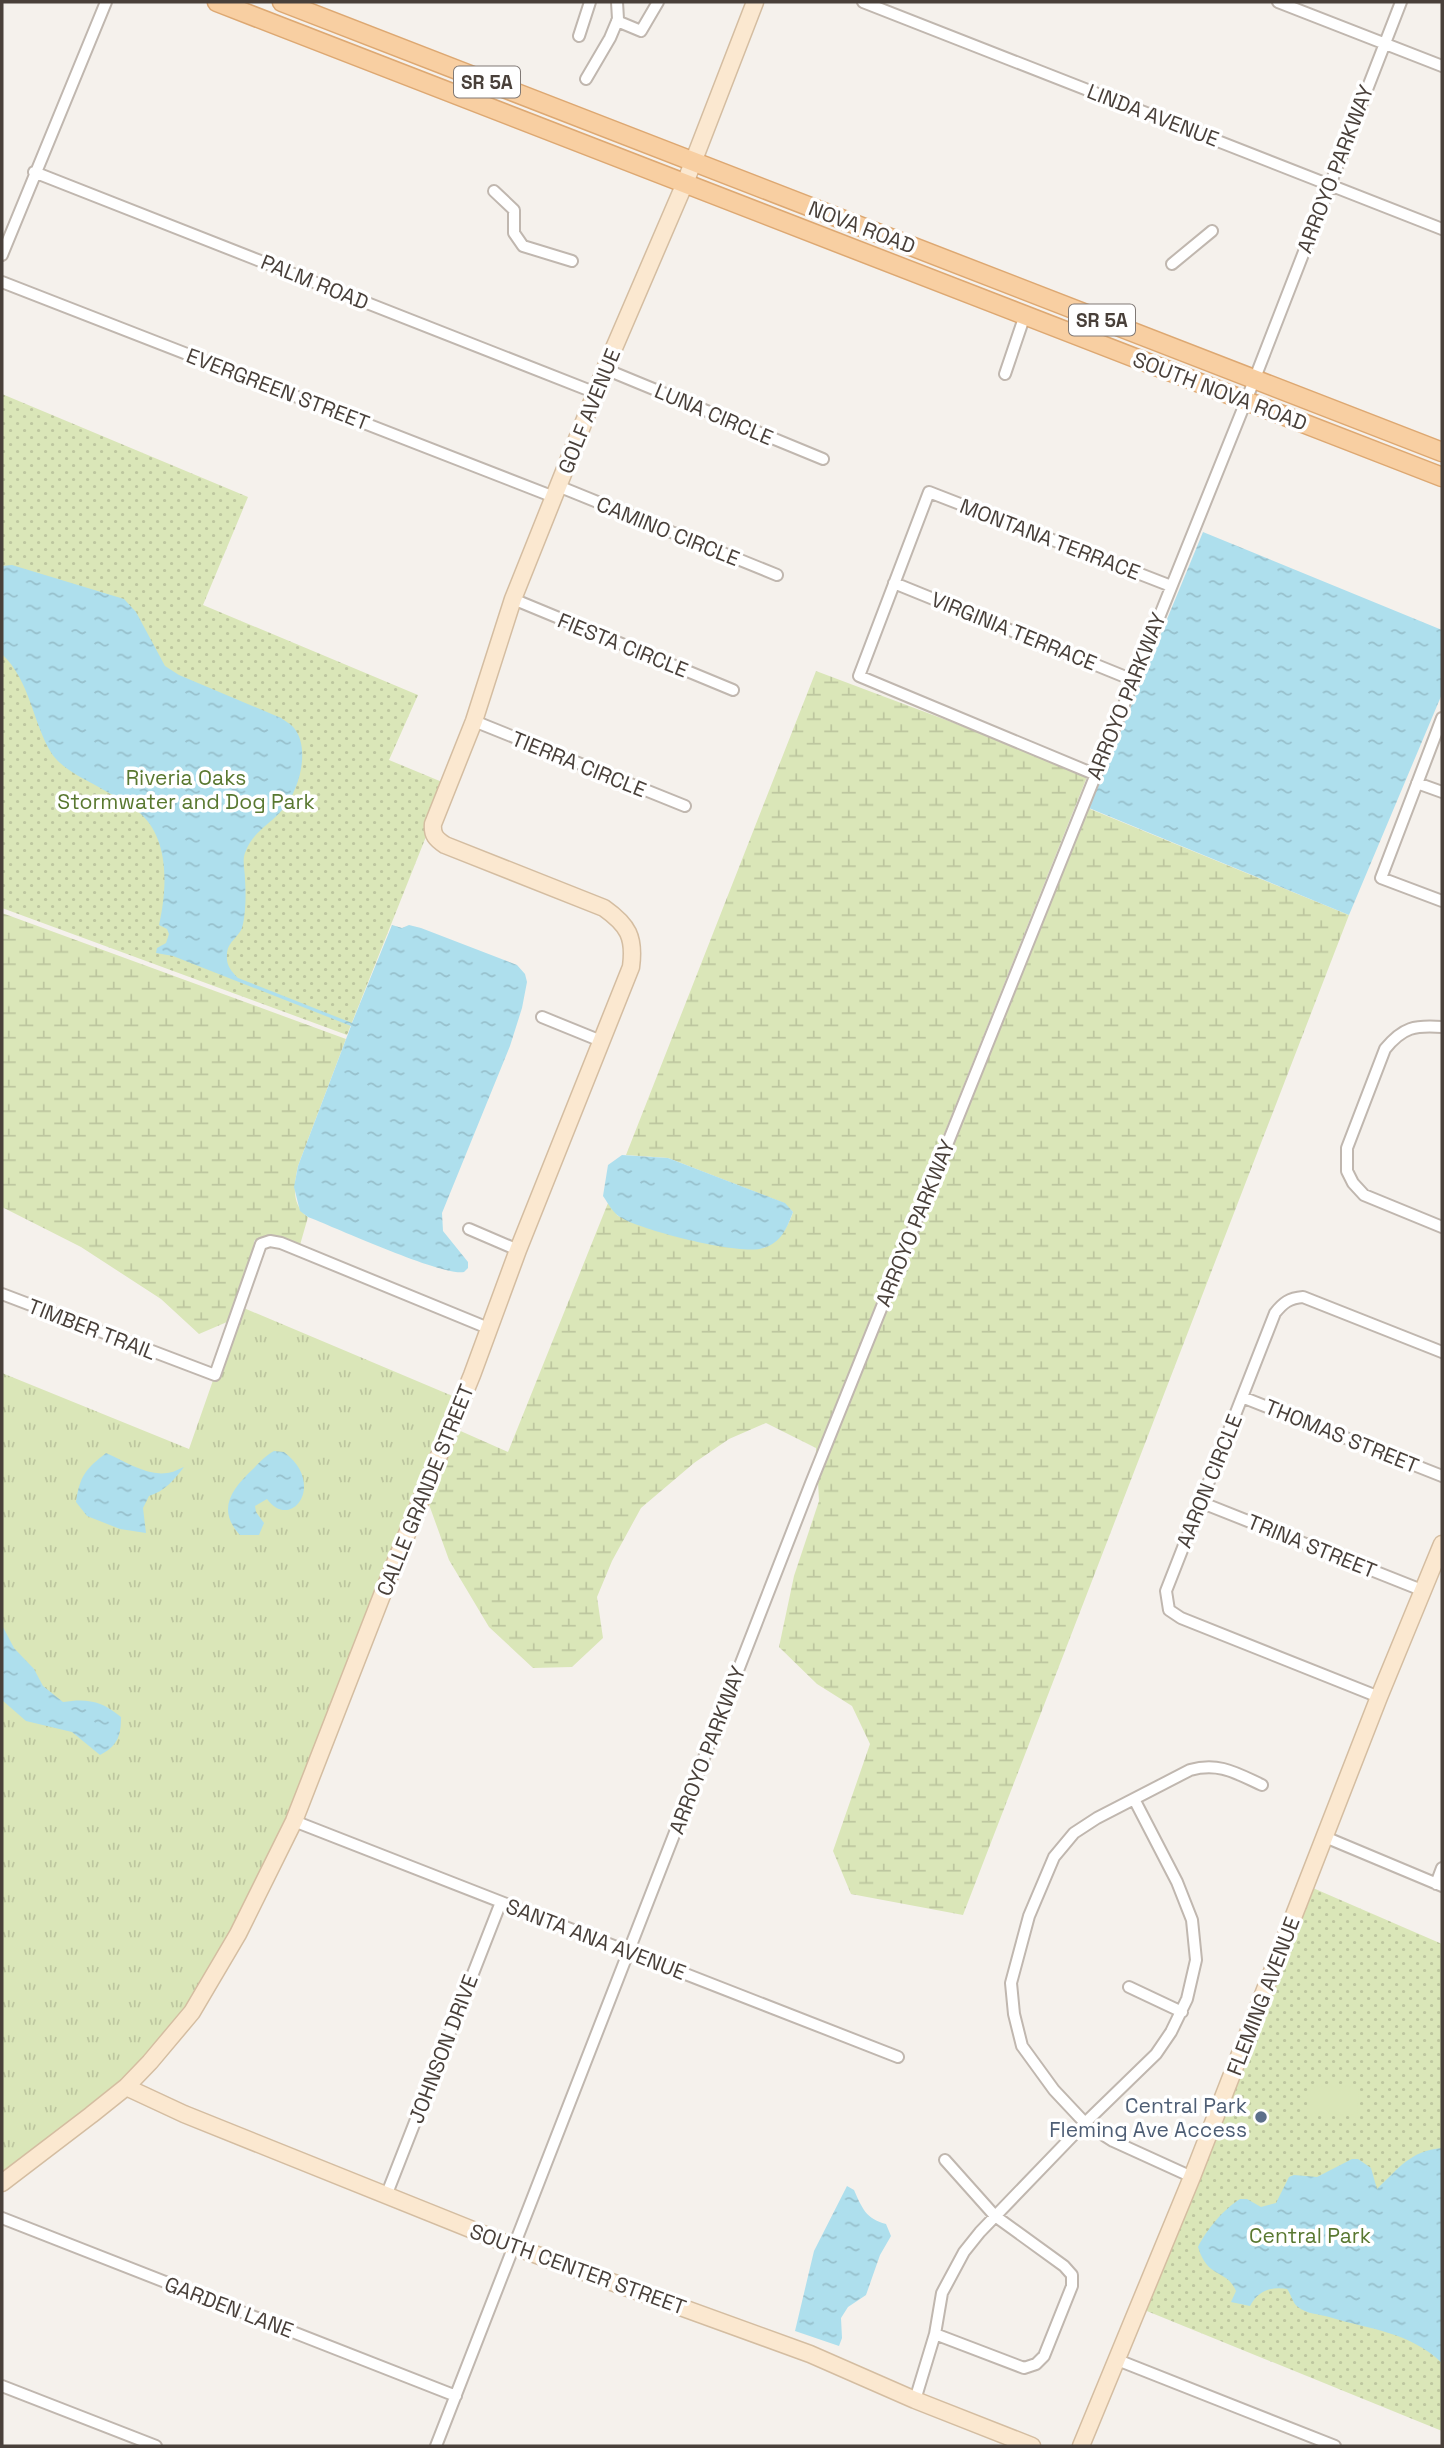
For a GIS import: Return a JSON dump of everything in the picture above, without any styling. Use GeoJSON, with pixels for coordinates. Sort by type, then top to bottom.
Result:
{"type":"FeatureCollection","features":[{"type":"Feature","properties":{"kind":"main road","name":"SR 5A"},"geometry":{"type":"LineString","coordinates":[[217,2],[685,183]]}},
{"type":"Feature","properties":{"kind":"main road","name":"NOVA ROAD"},"geometry":{"type":"LineString","coordinates":[[282,2],[1442,452]]}},
{"type":"Feature","properties":{"kind":"main road"},"geometry":{"type":"LineString","coordinates":[[417,79],[438,76],[451,68]]}},
{"type":"Feature","properties":{"kind":"main road","name":"SOUTH NOVA ROAD"},"geometry":{"type":"LineString","coordinates":[[685,183],[1438,473]]}},
{"type":"Feature","properties":{"kind":"main road"},"geometry":{"type":"LineString","coordinates":[[856,250],[874,242],[895,240]]}},
{"type":"Feature","properties":{"kind":"main road"},"geometry":{"type":"LineString","coordinates":[[1023,315],[1057,303]]}},
{"type":"Feature","properties":{"kind":"street"},"geometry":{"type":"LineString","coordinates":[[2,255],[106,2]]}},
{"type":"Feature","properties":{"kind":"street"},"geometry":{"type":"LineString","coordinates":[[579,36],[590,2]]}},
{"type":"Feature","properties":{"kind":"street"},"geometry":{"type":"LineString","coordinates":[[586,79],[617,22],[617,2]]}},
{"type":"Feature","properties":{"kind":"street"},"geometry":{"type":"LineString","coordinates":[[617,22],[641,30],[658,2]]}},
{"type":"Feature","properties":{"kind":"street","name":"GOLF AVENUE"},"geometry":{"type":"LineString","coordinates":[[433,824],[474,722],[513,599],[605,369],[685,183],[755,2]]}},
{"type":"Feature","properties":{"kind":"street","name":"LINDA AVENUE"},"geometry":{"type":"LineString","coordinates":[[863,2],[1442,229]]}},
{"type":"Feature","properties":{"kind":"street"},"geometry":{"type":"LineString","coordinates":[[1278,2],[1442,66]]}},
{"type":"Feature","properties":{"kind":"street","name":"ARROYO PARKWAY"},"geometry":{"type":"LineString","coordinates":[[436,2446],[806,1494],[1246,401],[1401,2]]}},
{"type":"Feature","properties":{"kind":"street","name":"PALM ROAD"},"geometry":{"type":"LineString","coordinates":[[34,172],[596,393]]}},
{"type":"Feature","properties":{"kind":"street"},"geometry":{"type":"LineString","coordinates":[[494,191],[514,210],[514,233],[523,246],[572,261]]}},
{"type":"Feature","properties":{"kind":"street"},"geometry":{"type":"LineString","coordinates":[[1172,264],[1212,231]]}},
{"type":"Feature","properties":{"kind":"street","name":"EVERGREEN STREET"},"geometry":{"type":"LineString","coordinates":[[2,282],[556,491]]}},
{"type":"Feature","properties":{"kind":"street"},"geometry":{"type":"LineString","coordinates":[[1005,374],[1023,315]]}},
{"type":"Feature","properties":{"kind":"street","name":"LUNA CIRCLE"},"geometry":{"type":"LineString","coordinates":[[605,369],[823,459]]}},
{"type":"Feature","properties":{"kind":"street","name":"CAMINO CIRCLE"},"geometry":{"type":"LineString","coordinates":[[556,491],[777,575]]}},
{"type":"Feature","properties":{"kind":"street","name":"MONTANA TERRACE"},"geometry":{"type":"LineString","coordinates":[[894,583],[929,492],[1171,586]]}},
{"type":"Feature","properties":{"kind":"street"},"geometry":{"type":"LineString","coordinates":[[894,583],[859,676],[1094,774]]}},
{"type":"Feature","properties":{"kind":"street","name":"VIRGINIA TERRACE"},"geometry":{"type":"LineString","coordinates":[[894,583],[1133,680]]}},
{"type":"Feature","properties":{"kind":"street","name":"FIESTA CIRCLE"},"geometry":{"type":"LineString","coordinates":[[513,599],[733,690]]}},
{"type":"Feature","properties":{"kind":"street"},"geometry":{"type":"LineString","coordinates":[[1442,718],[1381,878],[1442,901]]}},
{"type":"Feature","properties":{"kind":"street","name":"TIERRA CIRCLE"},"geometry":{"type":"LineString","coordinates":[[474,722],[685,806]]}},
{"type":"Feature","properties":{"kind":"street"},"geometry":{"type":"LineString","coordinates":[[1417,783],[1442,792]]}},
{"type":"Feature","properties":{"kind":"street","name":"CALLE GRANDE STREET"},"geometry":{"type":"LineString","coordinates":[[2,2183],[126,2087],[192,2012],[238,1934],[294,1821],[631,967],[633,949],[629,933],[619,918],[604,908],[445,845],[437,840],[432,832],[433,824]]}},
{"type":"Feature","properties":{"kind":"street"},"geometry":{"type":"LineString","coordinates":[[542,1017],[601,1041]]}},
{"type":"Feature","properties":{"kind":"street"},"geometry":{"type":"LineString","coordinates":[[1442,1027],[1422,1026],[1405,1030],[1385,1049],[1347,1148],[1347,1171],[1353,1184],[1364,1195],[1442,1227]]}},
{"type":"Feature","properties":{"kind":"street"},"geometry":{"type":"LineString","coordinates":[[469,1229],[518,1250]]}},
{"type":"Feature","properties":{"kind":"street","name":"TIMBER TRAIL"},"geometry":{"type":"LineString","coordinates":[[2,1294],[215,1375],[261,1244],[270,1241],[281,1243],[488,1328]]}},
{"type":"Feature","properties":{"kind":"street","name":"AARON CIRCLE"},"geometry":{"type":"LineString","coordinates":[[1379,1697],[1181,1618],[1169,1610],[1166,1591],[1275,1313],[1292,1298],[1303,1297],[1442,1352]]}},
{"type":"Feature","properties":{"kind":"street","name":"THOMAS STREET"},"geometry":{"type":"LineString","coordinates":[[1242,1396],[1442,1476]]}},
{"type":"Feature","properties":{"kind":"street","name":"TRINA STREET"},"geometry":{"type":"LineString","coordinates":[[1200,1502],[1423,1591]]}},
{"type":"Feature","properties":{"kind":"street","name":"FLEMING AVENUE"},"geometry":{"type":"LineString","coordinates":[[1081,2446],[1192,2177],[1379,1697],[1442,1544]]}},
{"type":"Feature","properties":{"kind":"street"},"geometry":{"type":"LineString","coordinates":[[1192,2177],[1113,2141],[1085,2123],[1054,2090],[1022,2046],[1014,2014],[1012,1983],[1018,1951],[1054,1857],[1074,1833],[1190,1770],[1206,1766],[1226,1769],[1262,1785]]}},
{"type":"Feature","properties":{"kind":"street"},"geometry":{"type":"LineString","coordinates":[[915,2400],[935,2334],[943,2293],[964,2252],[1085,2123],[1156,2054],[1182,2012],[1196,1960],[1192,1920],[1177,1882],[1134,1799]]}},
{"type":"Feature","properties":{"kind":"street","name":"SANTA ANA AVENUE"},"geometry":{"type":"LineString","coordinates":[[294,1821],[898,2057]]}},
{"type":"Feature","properties":{"kind":"street"},"geometry":{"type":"LineString","coordinates":[[1325,1837],[1439,1885],[1442,1868]]}},
{"type":"Feature","properties":{"kind":"street","name":"JOHNSON DRIVE"},"geometry":{"type":"LineString","coordinates":[[386,2196],[500,1902]]}},
{"type":"Feature","properties":{"kind":"street"},"geometry":{"type":"LineString","coordinates":[[1129,1987],[1182,2012]]}},
{"type":"Feature","properties":{"kind":"street","name":"SOUTH CENTER STREET"},"geometry":{"type":"LineString","coordinates":[[126,2087],[184,2114],[386,2196],[515,2247],[810,2354],[915,2400],[1032,2446]]}},
{"type":"Feature","properties":{"kind":"street"},"geometry":{"type":"LineString","coordinates":[[935,2334],[1024,2368],[1036,2364],[1044,2356],[1072,2286],[1072,2276],[1064,2266],[995,2216],[945,2160]]}},
{"type":"Feature","properties":{"kind":"street","name":"GARDEN LANE"},"geometry":{"type":"LineString","coordinates":[[2,2218],[456,2396]]}},
{"type":"Feature","properties":{"kind":"street"},"geometry":{"type":"LineString","coordinates":[[1115,2359],[1335,2446]]}},
{"type":"Feature","properties":{"kind":"street"},"geometry":{"type":"LineString","coordinates":[[2,2386],[156,2446]]}},
{"type":"Feature","properties":{"kind":"green space","name":"Riveria Oaks Stormwater and Dog Park"},"geometry":{"type":"Polygon","coordinates":[[[2,394],[248,497],[203,605],[418,695],[389,760],[447,784],[347,1035],[2,908],[2,394]]]}},
{"type":"Feature","properties":{"kind":"green space"},"geometry":{"type":"Polygon","coordinates":[[[816,671],[1002,741],[1087,777],[816,1454],[816,1448],[766,1423],[729,1439],[694,1463],[641,1508],[612,1561],[597,1597],[603,1638],[572,1667],[533,1668],[489,1627],[449,1560],[427,1499],[456,1429],[508,1452],[608,1203],[618,1216],[764,1248],[779,1237],[788,1224],[793,1212],[784,1203],[668,1158],[626,1155],[816,671]]]}},
{"type":"Feature","properties":{"kind":"green space"},"geometry":{"type":"Polygon","coordinates":[[[1099,778],[1090,809],[1349,915],[963,1915],[851,1894],[833,1851],[870,1744],[852,1706],[817,1684],[779,1647],[794,1576],[819,1501],[818,1481],[1099,778]]]}},
{"type":"Feature","properties":{"kind":"green space"},"geometry":{"type":"Polygon","coordinates":[[[2,913],[346,1039],[298,1166],[296,1201],[308,1217],[300,1245],[270,1236],[254,1241],[227,1322],[199,1334],[161,1299],[81,1247],[2,1207],[2,913]]]}},
{"type":"Feature","properties":{"kind":"green space"},"geometry":{"type":"Polygon","coordinates":[[[239,1306],[462,1400],[294,1821],[192,2012],[126,2087],[2,2184],[2,1373],[189,1449],[239,1306]]]}},
{"type":"Feature","properties":{"kind":"green space","name":"Central Park"},"geometry":{"type":"Polygon","coordinates":[[[1306,1885],[1442,1944],[1442,2431],[1137,2307],[1306,1885]]]}},
{"type":"Feature","properties":{"kind":"green space"},"geometry":{"type":"Polygon","coordinates":[[[1308,2086],[1359,2087],[1357,2115],[1307,2113],[1308,2086]]]}},
{"type":"Feature","properties":{"kind":"water"},"geometry":{"type":"Polygon","coordinates":[[[1203,532],[1442,630],[1442,694],[1349,915],[1089,808],[1203,532]]]}},
{"type":"Feature","properties":{"kind":"water"},"geometry":{"type":"Polygon","coordinates":[[[12,565],[124,599],[136,612],[165,666],[179,675],[281,718],[293,727],[299,737],[302,747],[301,770],[294,792],[283,809],[252,839],[244,856],[246,897],[242,928],[229,947],[227,955],[227,962],[238,978],[352,1023],[392,925],[421,928],[517,965],[525,974],[527,982],[522,1008],[510,1046],[442,1213],[443,1231],[468,1262],[468,1268],[464,1272],[435,1267],[413,1259],[308,1217],[300,1211],[294,1187],[298,1166],[351,1026],[173,956],[156,953],[157,948],[166,943],[169,934],[167,929],[159,925],[164,896],[162,851],[150,825],[141,814],[66,768],[56,759],[45,742],[19,677],[2,654],[2,566],[12,565]]]}},
{"type":"Feature","properties":{"kind":"water"},"geometry":{"type":"Polygon","coordinates":[[[622,1155],[668,1158],[785,1203],[793,1212],[779,1239],[763,1248],[713,1245],[648,1228],[617,1215],[603,1196],[608,1165],[622,1155]]]}},
{"type":"Feature","properties":{"kind":"water"},"geometry":{"type":"Polygon","coordinates":[[[274,1451],[284,1452],[297,1465],[303,1477],[304,1490],[301,1500],[286,1510],[276,1508],[267,1499],[255,1506],[264,1523],[259,1535],[240,1535],[229,1517],[228,1508],[233,1492],[263,1459],[274,1451]]]}},
{"type":"Feature","properties":{"kind":"water"},"geometry":{"type":"Polygon","coordinates":[[[106,1453],[151,1472],[169,1473],[184,1467],[173,1481],[149,1496],[143,1508],[146,1533],[120,1529],[87,1516],[76,1502],[85,1473],[106,1453]]]}},
{"type":"Feature","properties":{"kind":"water"},"geometry":{"type":"Polygon","coordinates":[[[2,1625],[14,1648],[34,1669],[43,1686],[63,1702],[94,1702],[121,1717],[119,1735],[111,1748],[100,1755],[72,1732],[26,1721],[2,1700],[2,1625]]]}},
{"type":"Feature","properties":{"kind":"water"},"geometry":{"type":"Polygon","coordinates":[[[1442,2148],[1442,2363],[1429,2352],[1402,2338],[1305,2311],[1296,2306],[1287,2289],[1266,2291],[1250,2306],[1231,2302],[1236,2291],[1232,2284],[1207,2265],[1202,2257],[1198,2247],[1206,2233],[1222,2214],[1240,2199],[1247,2199],[1261,2207],[1276,2203],[1289,2177],[1317,2177],[1352,2159],[1358,2159],[1371,2168],[1377,2189],[1413,2157],[1442,2148]]]}},
{"type":"Feature","properties":{"kind":"water"},"geometry":{"type":"Polygon","coordinates":[[[847,2186],[854,2190],[869,2216],[886,2224],[891,2236],[880,2255],[866,2295],[848,2307],[841,2318],[842,2338],[839,2346],[795,2331],[814,2251],[847,2186]]]}},
{"type":"Feature","properties":{"kind":"place","name":"Central Park Fleming Ave Access"},"geometry":{"type":"Point","coordinates":[1261,2117]}}]}
